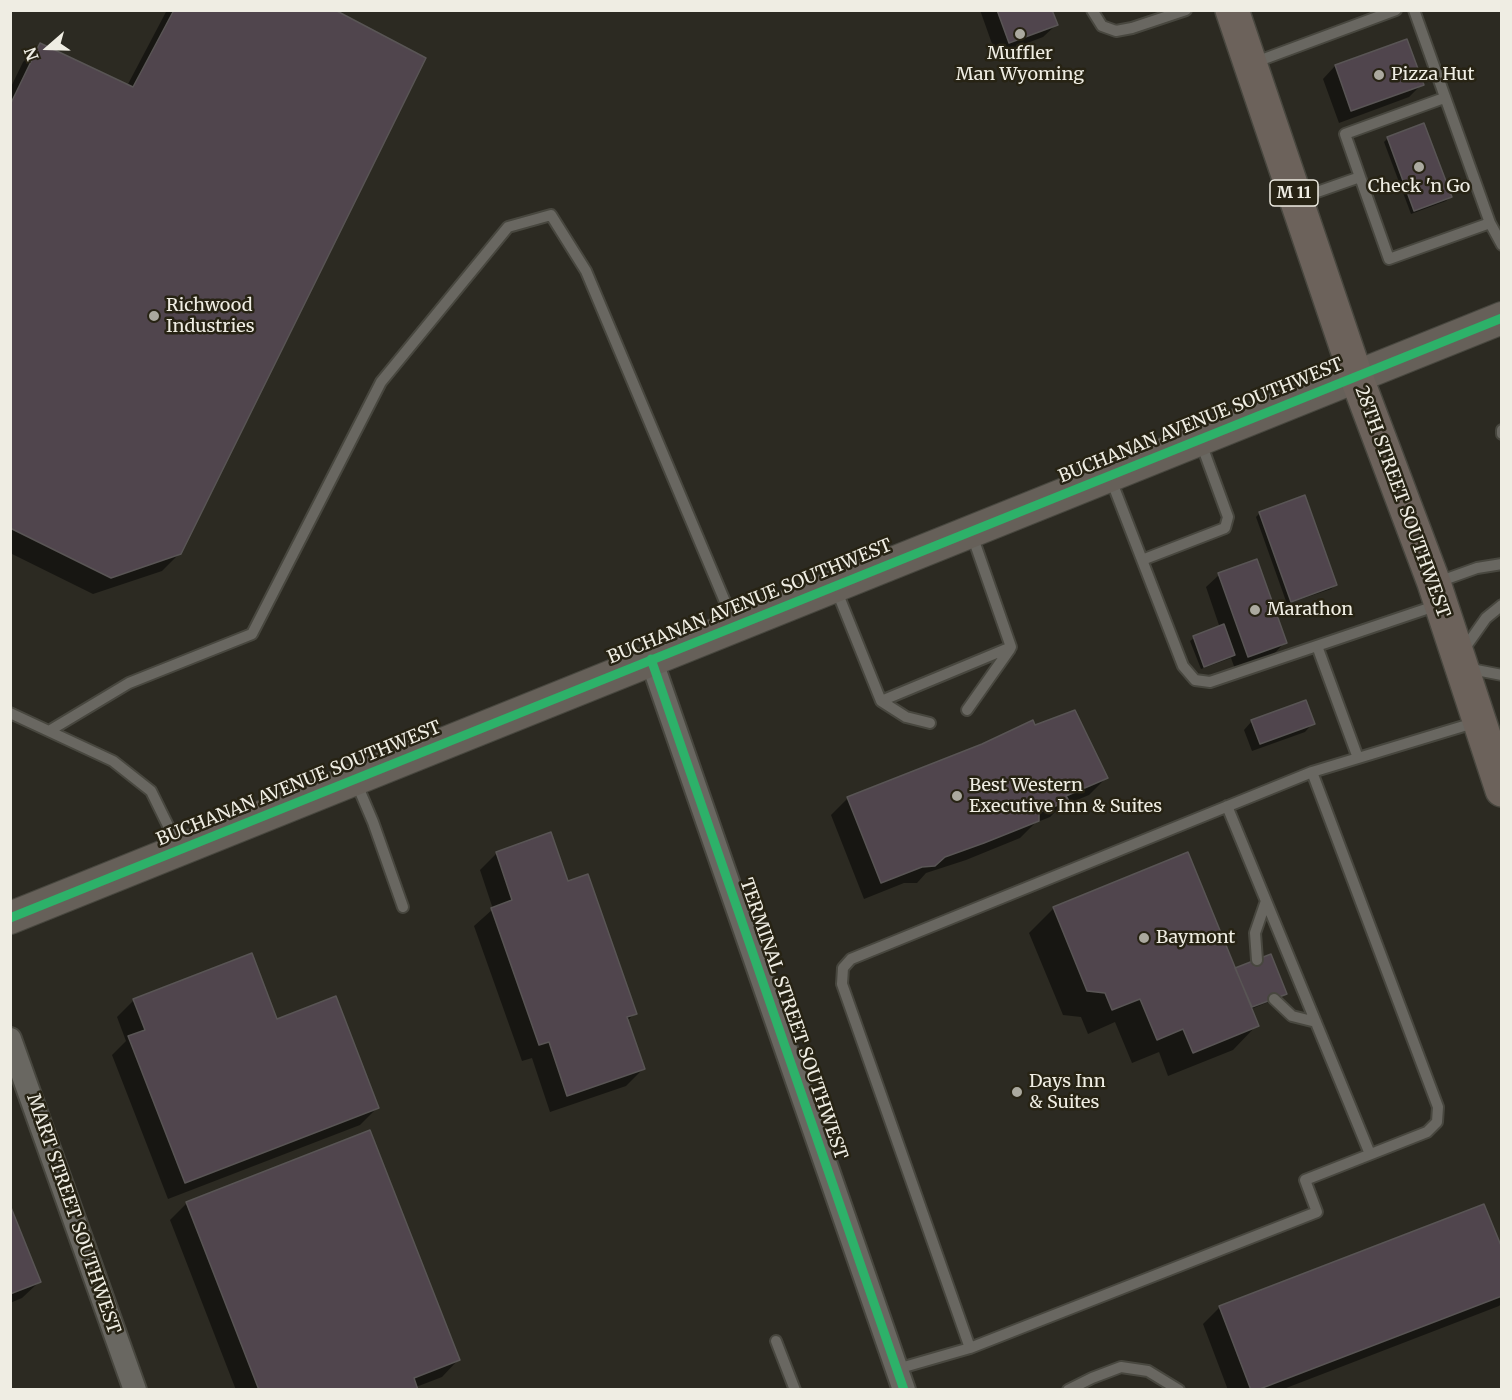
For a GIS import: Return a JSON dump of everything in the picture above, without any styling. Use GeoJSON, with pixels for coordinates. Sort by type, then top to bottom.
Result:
{"type":"FeatureCollection","features":[{"type":"Feature","properties":{"kind":"main road","name":"28TH STREET SOUTHWEST"},"geometry":{"type":"LineString","coordinates":[[1232,10],[1356,376],[1438,593],[1479,721],[1499,773]]}},
{"type":"Feature","properties":{"kind":"street","name":"BUCHANAN AVENUE SOUTHWEST"},"geometry":{"type":"LineString","coordinates":[[10,918],[1109,474],[1502,318]]}},
{"type":"Feature","properties":{"kind":"street","name":"TERMINAL STREET SOUTHWEST"},"geometry":{"type":"LineString","coordinates":[[651,659],[901,1379]]}},
{"type":"Feature","properties":{"kind":"street","name":"MART STREET SOUTHWEST"},"geometry":{"type":"LineString","coordinates":[[10,1039],[135,1389]]}},
{"type":"Feature","properties":{"kind":"lane"},"geometry":{"type":"LineString","coordinates":[[1092,10],[1102,26],[1116,31],[1186,10]]}},
{"type":"Feature","properties":{"kind":"lane"},"geometry":{"type":"LineString","coordinates":[[1250,64],[1396,10]]}},
{"type":"Feature","properties":{"kind":"lane"},"geometry":{"type":"LineString","coordinates":[[1414,10],[1490,223],[1502,245]]}},
{"type":"Feature","properties":{"kind":"lane"},"geometry":{"type":"LineString","coordinates":[[1444,98],[1345,134],[1389,260],[1490,223]]}},
{"type":"Feature","properties":{"kind":"lane"},"geometry":{"type":"LineString","coordinates":[[1296,199],[1360,177]]}},
{"type":"Feature","properties":{"kind":"lane"},"geometry":{"type":"LineString","coordinates":[[49,731],[129,682],[252,634],[381,382],[508,227],[551,215],[586,271],[735,626]]}},
{"type":"Feature","properties":{"kind":"lane"},"geometry":{"type":"LineString","coordinates":[[1142,560],[1225,528],[1228,517],[1199,439]]}},
{"type":"Feature","properties":{"kind":"lane"},"geometry":{"type":"LineString","coordinates":[[1109,474],[1183,666],[1195,680],[1210,682],[1317,646],[1438,593],[1477,568],[1502,564]]}},
{"type":"Feature","properties":{"kind":"lane"},"geometry":{"type":"LineString","coordinates":[[971,531],[1011,647]]}},
{"type":"Feature","properties":{"kind":"lane"},"geometry":{"type":"LineString","coordinates":[[834,586],[881,701],[906,717],[930,723]]}},
{"type":"Feature","properties":{"kind":"lane"},"geometry":{"type":"LineString","coordinates":[[1502,605],[1486,618],[1460,662],[1502,675]]}},
{"type":"Feature","properties":{"kind":"lane"},"geometry":{"type":"LineString","coordinates":[[1317,646],[1358,758]]}},
{"type":"Feature","properties":{"kind":"lane"},"geometry":{"type":"LineString","coordinates":[[881,701],[1011,647]]}},
{"type":"Feature","properties":{"kind":"lane"},"geometry":{"type":"LineString","coordinates":[[967,710],[1011,647]]}},
{"type":"Feature","properties":{"kind":"lane"},"geometry":{"type":"LineString","coordinates":[[10,713],[113,761],[151,791],[180,849]]}},
{"type":"Feature","properties":{"kind":"lane"},"geometry":{"type":"LineString","coordinates":[[970,1348],[842,984],[843,968],[851,959],[1312,772],[1479,721]]}},
{"type":"Feature","properties":{"kind":"lane"},"geometry":{"type":"LineString","coordinates":[[901,1379],[970,1348],[1317,1212],[1305,1180],[1427,1132],[1437,1122],[1438,1107],[1312,772]]}},
{"type":"Feature","properties":{"kind":"lane"},"geometry":{"type":"LineString","coordinates":[[355,779],[403,907]]}},
{"type":"Feature","properties":{"kind":"lane"},"geometry":{"type":"LineString","coordinates":[[1227,806],[1370,1154]]}},
{"type":"Feature","properties":{"kind":"lane"},"geometry":{"type":"LineString","coordinates":[[1257,960],[1255,933],[1266,901]]}},
{"type":"Feature","properties":{"kind":"lane"},"geometry":{"type":"LineString","coordinates":[[1274,999],[1292,1016],[1316,1022]]}},
{"type":"Feature","properties":{"kind":"lane"},"geometry":{"type":"LineString","coordinates":[[776,1341],[795,1389]]}},
{"type":"Feature","properties":{"kind":"lane"},"geometry":{"type":"LineString","coordinates":[[1068,1389],[1121,1367],[1148,1371],[1179,1389]]}},
{"type":"Feature","properties":{"kind":"building","name":"Richwood Industries"},"geometry":{"type":"Polygon","coordinates":[[[174,10],[335,10],[426,58],[181,554],[111,578],[10,528],[10,105],[40,43],[133,87],[174,10]]]}},
{"type":"Feature","properties":{"kind":"building","name":"Muffler Man Wyoming"},"geometry":{"type":"Polygon","coordinates":[[[997,10],[1052,10],[1058,25],[1009,43],[997,10]]]}},
{"type":"Feature","properties":{"kind":"building","name":"Pizza Hut"},"geometry":{"type":"Polygon","coordinates":[[[1407,39],[1424,85],[1351,111],[1335,65],[1407,39]]]}},
{"type":"Feature","properties":{"kind":"building","name":"Check 'n Go"},"geometry":{"type":"Polygon","coordinates":[[[1424,123],[1452,197],[1414,211],[1387,137],[1424,123]]]}},
{"type":"Feature","properties":{"kind":"building"},"geometry":{"type":"Polygon","coordinates":[[[1305,495],[1337,585],[1291,602],[1259,512],[1305,495]]]}},
{"type":"Feature","properties":{"kind":"building"},"geometry":{"type":"Polygon","coordinates":[[[1257,559],[1287,643],[1248,657],[1218,573],[1257,559]]]}},
{"type":"Feature","properties":{"kind":"building"},"geometry":{"type":"Polygon","coordinates":[[[1224,624],[1235,655],[1204,667],[1193,636],[1224,624]]]}},
{"type":"Feature","properties":{"kind":"building"},"geometry":{"type":"Polygon","coordinates":[[[1306,700],[1315,724],[1260,744],[1251,720],[1306,700]]]}},
{"type":"Feature","properties":{"kind":"building","name":"Best Western Executive Inn & Suites"},"geometry":{"type":"Polygon","coordinates":[[[1075,710],[1108,778],[1066,796],[1069,801],[1039,812],[1039,821],[945,857],[935,866],[922,867],[881,883],[847,797],[982,744],[1033,720],[1035,725],[1075,710]]]}},
{"type":"Feature","properties":{"kind":"building"},"geometry":{"type":"Polygon","coordinates":[[[551,832],[568,881],[588,874],[637,1014],[627,1017],[645,1069],[567,1096],[549,1042],[539,1045],[491,908],[512,900],[496,852],[551,832]]]}},
{"type":"Feature","properties":{"kind":"building","name":"Baymont"},"geometry":{"type":"Polygon","coordinates":[[[1188,852],[1259,1026],[1193,1053],[1183,1029],[1157,1040],[1140,999],[1112,1010],[1105,993],[1087,991],[1053,907],[1188,852]]]}},
{"type":"Feature","properties":{"kind":"building"},"geometry":{"type":"Polygon","coordinates":[[[252,953],[277,1019],[336,996],[379,1108],[185,1183],[128,1036],[145,1030],[133,999],[252,953]]]}},
{"type":"Feature","properties":{"kind":"building"},"geometry":{"type":"Polygon","coordinates":[[[1271,954],[1287,994],[1252,1007],[1235,968],[1271,954]]]}},
{"type":"Feature","properties":{"kind":"building"},"geometry":{"type":"Polygon","coordinates":[[[370,1130],[460,1360],[414,1378],[418,1390],[259,1390],[186,1202],[370,1130]]]}},
{"type":"Feature","properties":{"kind":"building"},"geometry":{"type":"Polygon","coordinates":[[[1484,1204],[1502,1248],[1502,1296],[1257,1390],[1251,1390],[1219,1306],[1484,1204]]]}},
{"type":"Feature","properties":{"kind":"building"},"geometry":{"type":"Polygon","coordinates":[[[10,1205],[41,1282],[10,1294],[10,1205]]]}},
{"type":"Feature","properties":{"kind":"cycle path"},"geometry":{"type":"LineString","coordinates":[[10,918],[1502,318]]}},
{"type":"Feature","properties":{"kind":"cycle path"},"geometry":{"type":"LineString","coordinates":[[651,659],[904,1390]]}},
{"type":"Feature","properties":{"kind":"place","name":"Muffler Man Wyoming"},"geometry":{"type":"Point","coordinates":[1020,34]}},
{"type":"Feature","properties":{"kind":"place","name":"Pizza Hut"},"geometry":{"type":"Point","coordinates":[1379,75]}},
{"type":"Feature","properties":{"kind":"place","name":"Check 'n Go"},"geometry":{"type":"Point","coordinates":[1419,167]}},
{"type":"Feature","properties":{"kind":"place","name":"Richwood Industries"},"geometry":{"type":"Point","coordinates":[154,316]}},
{"type":"Feature","properties":{"kind":"place","name":"Marathon"},"geometry":{"type":"Point","coordinates":[1255,610]}},
{"type":"Feature","properties":{"kind":"place","name":"Best Western Executive Inn & Suites"},"geometry":{"type":"Point","coordinates":[957,796]}},
{"type":"Feature","properties":{"kind":"place","name":"Baymont"},"geometry":{"type":"Point","coordinates":[1144,938]}},
{"type":"Feature","properties":{"kind":"place","name":"Days Inn & Suites"},"geometry":{"type":"Point","coordinates":[1017,1092]}}]}
